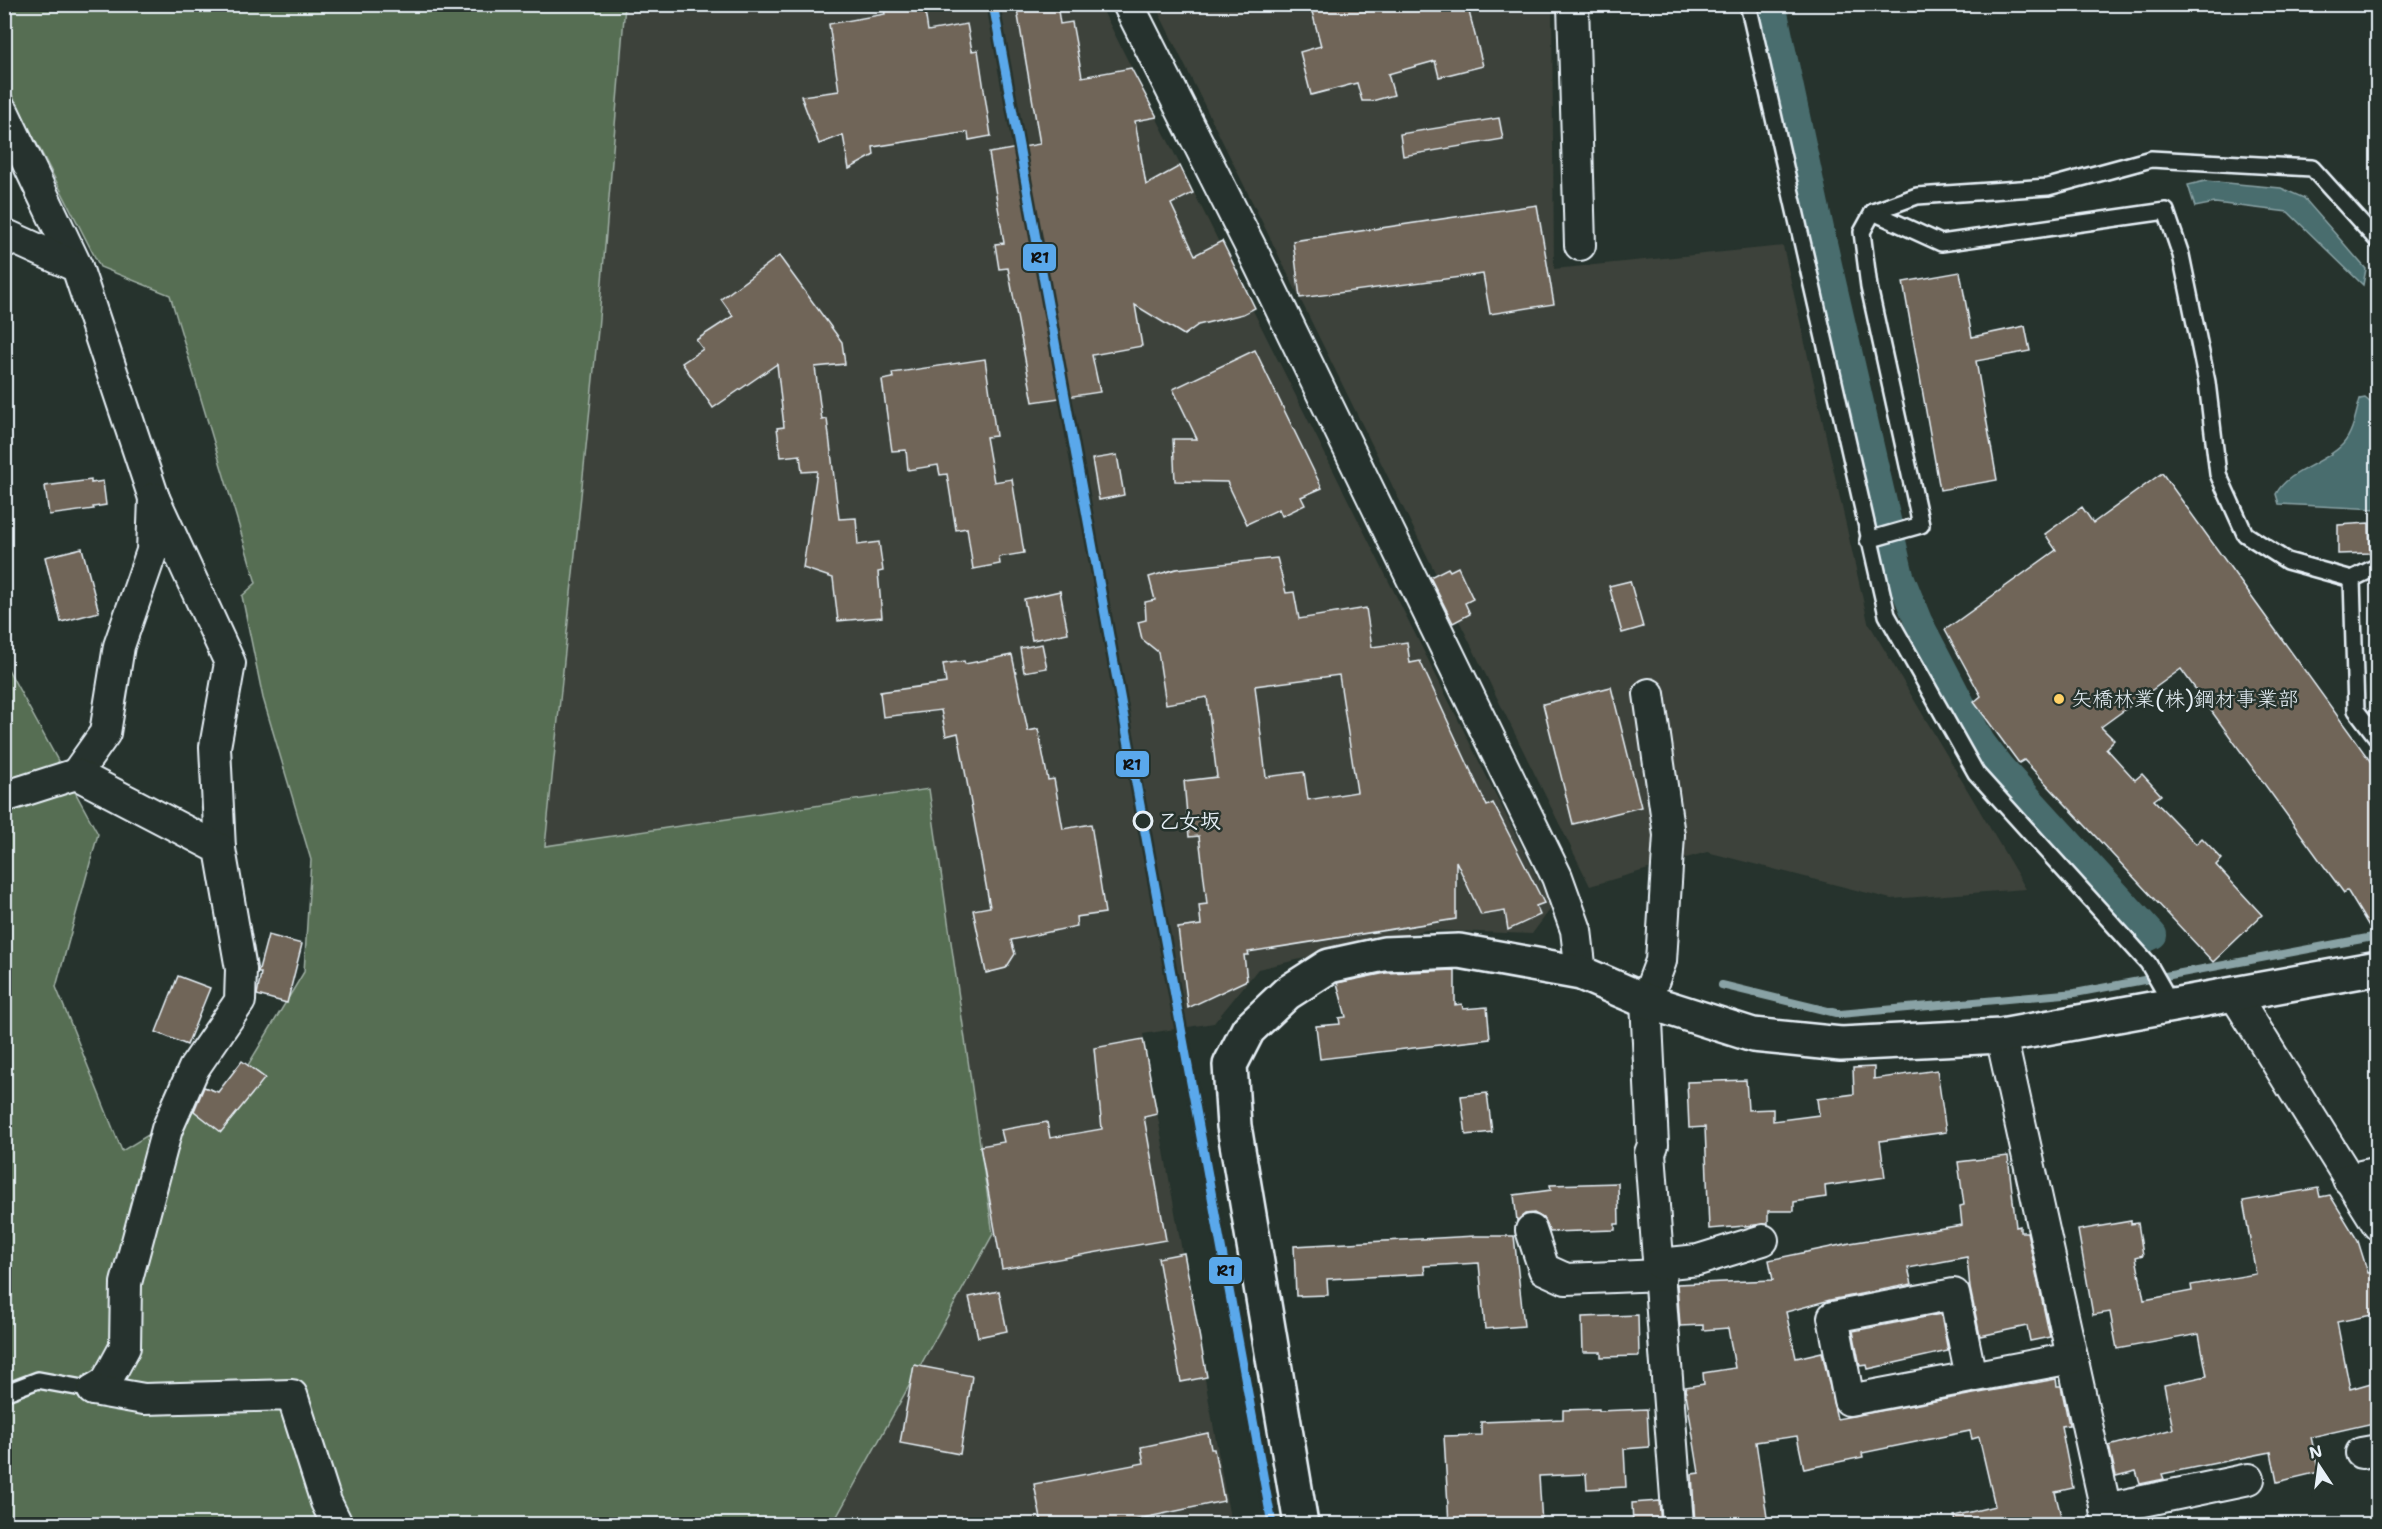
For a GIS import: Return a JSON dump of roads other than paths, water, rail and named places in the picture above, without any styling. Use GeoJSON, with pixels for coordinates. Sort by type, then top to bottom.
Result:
{"type":"FeatureCollection","features":[{"type":"Feature","properties":{"kind":"street"},"geometry":{"type":"LineString","coordinates":[[1128,4],[1260,267],[1557,877],[1576,930],[1581,973]]}},
{"type":"Feature","properties":{"kind":"street"},"geometry":{"type":"LineString","coordinates":[[1573,4],[1580,245]]}},
{"type":"Feature","properties":{"kind":"street"},"geometry":{"type":"LineString","coordinates":[[4,113],[77,267],[154,498],[230,663],[215,747],[220,849],[241,969],[240,1001],[194,1068],[167,1129],[126,1283],[125,1347],[106,1382],[93,1390]]}},
{"type":"Feature","properties":{"kind":"street"},"geometry":{"type":"LineString","coordinates":[[4,234],[77,267]]}},
{"type":"Feature","properties":{"kind":"street"},"geometry":{"type":"LineString","coordinates":[[4,797],[76,774],[105,733],[119,646],[152,551],[154,498]]}},
{"type":"Feature","properties":{"kind":"street"},"geometry":{"type":"LineString","coordinates":[[1649,694],[1669,835],[1661,961],[1646,1001],[1653,1145],[1650,1153],[1678,1524]]}},
{"type":"Feature","properties":{"kind":"street"},"geometry":{"type":"LineString","coordinates":[[76,774],[220,849]]}},
{"type":"Feature","properties":{"kind":"street"},"geometry":{"type":"LineString","coordinates":[[1301,1524],[1234,1126],[1230,1065],[1248,1030],[1287,993],[1329,966],[1384,954],[1459,951],[1581,973],[1646,1001],[1753,1035],[1841,1044],[2001,1036],[2167,997],[2234,994],[2378,968]]}},
{"type":"Feature","properties":{"kind":"street"},"geometry":{"type":"LineString","coordinates":[[2234,994],[2378,1225]]}},
{"type":"Feature","properties":{"kind":"street"},"geometry":{"type":"LineString","coordinates":[[2001,1036],[2107,1517],[2249,1479]]}},
{"type":"Feature","properties":{"kind":"street"},"geometry":{"type":"LineString","coordinates":[[2348,1179],[2378,1172]]}},
{"type":"Feature","properties":{"kind":"street"},"geometry":{"type":"LineString","coordinates":[[1531,1230],[1544,1269],[1566,1279],[1660,1270],[1762,1240]]}},
{"type":"Feature","properties":{"kind":"street"},"geometry":{"type":"LineString","coordinates":[[1971,1377],[1954,1294],[1833,1317],[1849,1400],[2072,1358]]}},
{"type":"Feature","properties":{"kind":"street"},"geometry":{"type":"LineString","coordinates":[[93,1390],[144,1399],[292,1395],[326,1502],[337,1524]]}},
{"type":"Feature","properties":{"kind":"lane"},"geometry":{"type":"LineString","coordinates":[[1748,4],[1868,540],[1887,615],[1976,773],[2151,968],[2167,997]]}},
{"type":"Feature","properties":{"kind":"lane"},"geometry":{"type":"LineString","coordinates":[[1868,540],[1921,525],[1869,287],[1862,232],[1873,212],[1917,196],[2048,187],[2151,159],[2312,168],[2378,241]]}},
{"type":"Feature","properties":{"kind":"lane"},"geometry":{"type":"LineString","coordinates":[[1873,212],[1941,243],[2166,211],[2181,255],[2204,370],[2218,474],[2245,534],[2287,561],[2352,579],[2378,566]]}},
{"type":"Feature","properties":{"kind":"lane"},"geometry":{"type":"LineString","coordinates":[[2352,579],[2356,710],[2378,739]]}},
{"type":"Feature","properties":{"kind":"lane"},"geometry":{"type":"LineString","coordinates":[[4,1393],[38,1380],[93,1390]]}},
{"type":"Feature","properties":{"kind":"water"},"geometry":{"type":"Polygon","coordinates":[[[2205,181],[2281,188],[2304,198],[2366,269],[2363,285],[2288,212],[2215,203],[2195,207],[2188,185],[2205,181]]]}},
{"type":"Feature","properties":{"kind":"water"},"geometry":{"type":"Polygon","coordinates":[[[2365,398],[2377,408],[2377,509],[2279,504],[2276,494],[2289,479],[2327,457],[2343,444],[2352,429],[2360,399],[2365,398]]]}},
{"type":"Feature","properties":{"kind":"waterway"},"geometry":{"type":"LineString","coordinates":[[1772,4],[1823,243],[1900,576],[1918,621],[1981,742],[2000,767],[2153,935],[2143,940]]}},
{"type":"Feature","properties":{"kind":"waterway"},"geometry":{"type":"LineString","coordinates":[[1722,985],[1840,1014],[2075,993],[2378,936]]}},
{"type":"Feature","properties":{"kind":"place","name":"矢橋林業(株)鋼材事業部"},"geometry":{"type":"Point","coordinates":[2059,699]}},
{"type":"Feature","properties":{"kind":"place","name":"乙女坂"},"geometry":{"type":"Point","coordinates":[1143,821]}}]}
